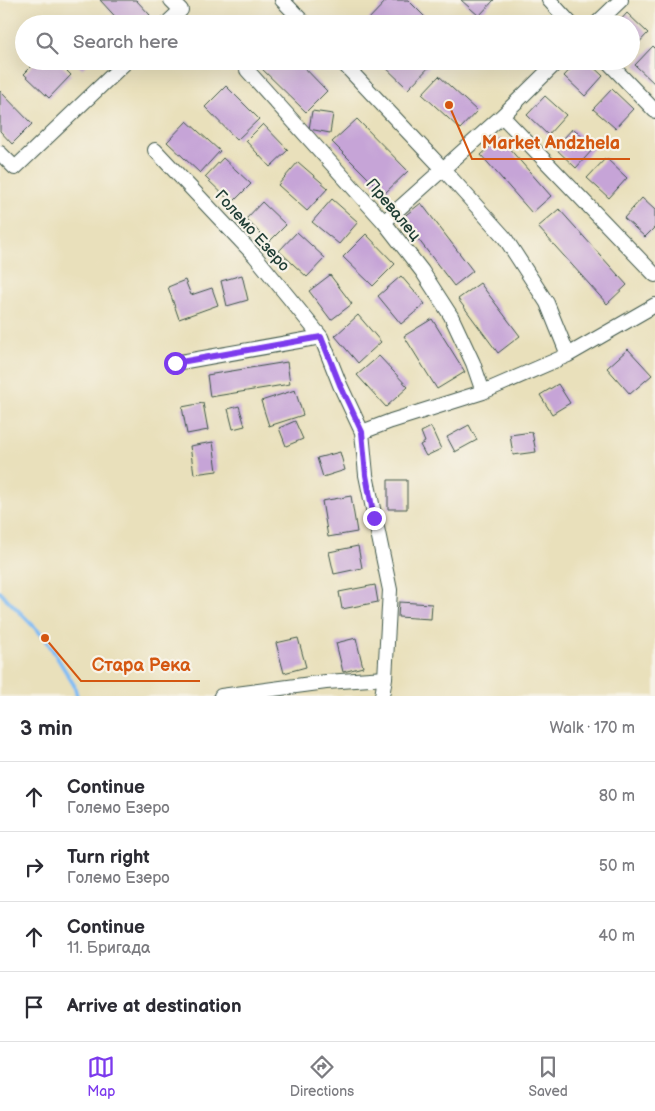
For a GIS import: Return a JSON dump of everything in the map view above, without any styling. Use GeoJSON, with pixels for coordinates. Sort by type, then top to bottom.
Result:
{"type":"FeatureCollection","features":[{"type":"Feature","properties":{"kind":"street"},"geometry":{"type":"LineString","coordinates":[[171,0],[181,10],[176,15]]}},
{"type":"Feature","properties":{"kind":"street"},"geometry":{"type":"LineString","coordinates":[[282,0],[296,15]]}},
{"type":"Feature","properties":{"kind":"street"},"geometry":{"type":"LineString","coordinates":[[549,0],[563,15]]}},
{"type":"Feature","properties":{"kind":"street"},"geometry":{"type":"LineString","coordinates":[[605,15],[621,0]]}},
{"type":"Feature","properties":{"kind":"street"},"geometry":{"type":"LineString","coordinates":[[0,152],[15,168],[118,70]]}},
{"type":"Feature","properties":{"kind":"street","name":"Превалец"},"geometry":{"type":"LineString","coordinates":[[247,70],[384,222],[422,271],[451,316],[473,363],[483,392]]}},
{"type":"Feature","properties":{"kind":"street"},"geometry":{"type":"LineString","coordinates":[[350,70],[505,238],[546,303],[568,355]]}},
{"type":"Feature","properties":{"kind":"street"},"geometry":{"type":"LineString","coordinates":[[384,222],[502,116],[549,70]]}},
{"type":"Feature","properties":{"kind":"street"},"geometry":{"type":"LineString","coordinates":[[616,70],[655,110]]}},
{"type":"Feature","properties":{"kind":"street"},"geometry":{"type":"LineString","coordinates":[[502,116],[655,275]]}},
{"type":"Feature","properties":{"kind":"street","name":"Големо Езеро"},"geometry":{"type":"LineString","coordinates":[[155,150],[255,256],[321,337],[340,385],[362,432],[366,475],[390,590],[385,678],[382,696]]}},
{"type":"Feature","properties":{"kind":"street"},"geometry":{"type":"LineString","coordinates":[[362,432],[483,392],[568,355],[655,305]]}},
{"type":"Feature","properties":{"kind":"street"},"geometry":{"type":"LineString","coordinates":[[175,363],[321,337]]}},
{"type":"Feature","properties":{"kind":"street"},"geometry":{"type":"LineString","coordinates":[[221,696],[326,682],[385,678]]}},
{"type":"Feature","properties":{"kind":"building"},"geometry":{"type":"Polygon","coordinates":[[[100,0],[136,0],[150,15],[114,15],[100,0]]]}},
{"type":"Feature","properties":{"kind":"building"},"geometry":{"type":"Polygon","coordinates":[[[387,0],[408,0],[423,15],[373,15],[387,0]]]}},
{"type":"Feature","properties":{"kind":"building"},"geometry":{"type":"Polygon","coordinates":[[[461,0],[494,0],[478,15],[461,0]]]}},
{"type":"Feature","properties":{"kind":"building"},"geometry":{"type":"Polygon","coordinates":[[[640,25],[648,33],[640,41],[640,25]]]}},
{"type":"Feature","properties":{"kind":"building"},"geometry":{"type":"Polygon","coordinates":[[[653,46],[655,48],[655,84],[640,70],[640,60],[653,46]]]}},
{"type":"Feature","properties":{"kind":"building"},"geometry":{"type":"Polygon","coordinates":[[[28,70],[66,70],[71,75],[49,98],[24,74],[28,70]]]}},
{"type":"Feature","properties":{"kind":"building"},"geometry":{"type":"Polygon","coordinates":[[[263,70],[307,70],[327,91],[306,112],[263,70]]]}},
{"type":"Feature","properties":{"kind":"building"},"geometry":{"type":"Polygon","coordinates":[[[388,70],[426,70],[408,89],[388,70]]]}},
{"type":"Feature","properties":{"kind":"building"},"geometry":{"type":"Polygon","coordinates":[[[570,70],[597,70],[603,76],[585,96],[564,76],[570,70]]]}},
{"type":"Feature","properties":{"kind":"building"},"geometry":{"type":"Polygon","coordinates":[[[439,76],[477,111],[460,129],[422,94],[439,76]]]}},
{"type":"Feature","properties":{"kind":"building"},"geometry":{"type":"Polygon","coordinates":[[[226,86],[259,119],[237,140],[205,107],[226,86]]]}},
{"type":"Feature","properties":{"kind":"building"},"geometry":{"type":"Polygon","coordinates":[[[612,89],[633,109],[615,128],[593,109],[612,89]]]}},
{"type":"Feature","properties":{"kind":"building"},"geometry":{"type":"Polygon","coordinates":[[[0,91],[32,124],[12,144],[0,131],[0,91]]]}},
{"type":"Feature","properties":{"kind":"building"},"geometry":{"type":"Polygon","coordinates":[[[545,96],[566,115],[548,135],[527,115],[545,96]]]}},
{"type":"Feature","properties":{"kind":"building"},"geometry":{"type":"Polygon","coordinates":[[[312,111],[333,114],[330,133],[309,129],[312,111]]]}},
{"type":"Feature","properties":{"kind":"building"},"geometry":{"type":"Polygon","coordinates":[[[357,119],[408,171],[384,194],[332,142],[357,119]]]}},
{"type":"Feature","properties":{"kind":"building"},"geometry":{"type":"Polygon","coordinates":[[[187,121],[220,151],[200,173],[167,142],[187,121]]]}},
{"type":"Feature","properties":{"kind":"building"},"geometry":{"type":"Polygon","coordinates":[[[263,124],[288,150],[270,167],[246,141],[263,124]]]}},
{"type":"Feature","properties":{"kind":"building"},"geometry":{"type":"Polygon","coordinates":[[[573,128],[594,148],[576,168],[555,148],[573,128]]]}},
{"type":"Feature","properties":{"kind":"building"},"geometry":{"type":"Polygon","coordinates":[[[500,138],[551,196],[532,213],[481,155],[500,138]]]}},
{"type":"Feature","properties":{"kind":"building"},"geometry":{"type":"Polygon","coordinates":[[[223,158],[251,184],[232,203],[205,177],[223,158]]]}},
{"type":"Feature","properties":{"kind":"building"},"geometry":{"type":"Polygon","coordinates":[[[606,158],[627,178],[609,198],[587,178],[606,158]]]}},
{"type":"Feature","properties":{"kind":"building"},"geometry":{"type":"Polygon","coordinates":[[[298,162],[328,188],[307,211],[278,185],[298,162]]]}},
{"type":"Feature","properties":{"kind":"building"},"geometry":{"type":"Polygon","coordinates":[[[642,198],[655,210],[655,227],[645,237],[624,218],[642,198]]]}},
{"type":"Feature","properties":{"kind":"building"},"geometry":{"type":"Polygon","coordinates":[[[332,199],[358,222],[339,244],[312,222],[332,199]]]}},
{"type":"Feature","properties":{"kind":"building"},"geometry":{"type":"Polygon","coordinates":[[[262,202],[286,225],[269,242],[246,219],[262,202]]]}},
{"type":"Feature","properties":{"kind":"building"},"geometry":{"type":"Polygon","coordinates":[[[421,203],[473,271],[454,286],[402,218],[421,203]]]}},
{"type":"Feature","properties":{"kind":"building"},"geometry":{"type":"Polygon","coordinates":[[[559,209],[627,285],[607,304],[538,227],[559,209]]]}},
{"type":"Feature","properties":{"kind":"building"},"geometry":{"type":"Polygon","coordinates":[[[297,232],[325,258],[307,277],[279,251],[297,232]]]}},
{"type":"Feature","properties":{"kind":"building"},"geometry":{"type":"Polygon","coordinates":[[[366,234],[395,264],[373,286],[343,257],[366,234]]]}},
{"type":"Feature","properties":{"kind":"building"},"geometry":{"type":"Polygon","coordinates":[[[242,275],[248,300],[227,306],[221,281],[242,275]]]}},
{"type":"Feature","properties":{"kind":"building"},"geometry":{"type":"Polygon","coordinates":[[[330,275],[352,304],[331,320],[309,291],[330,275]]]}},
{"type":"Feature","properties":{"kind":"building"},"geometry":{"type":"Polygon","coordinates":[[[401,276],[425,304],[401,324],[378,296],[401,276]]]}},
{"type":"Feature","properties":{"kind":"building"},"geometry":{"type":"Polygon","coordinates":[[[185,280],[191,295],[212,288],[218,305],[179,319],[168,287],[185,280]]]}},
{"type":"Feature","properties":{"kind":"building"},"geometry":{"type":"Polygon","coordinates":[[[480,283],[520,336],[498,353],[458,299],[480,283]]]}},
{"type":"Feature","properties":{"kind":"building"},"geometry":{"type":"Polygon","coordinates":[[[358,315],[381,342],[358,363],[335,336],[358,315]]]}},
{"type":"Feature","properties":{"kind":"building"},"geometry":{"type":"Polygon","coordinates":[[[432,319],[465,372],[437,389],[404,336],[432,319]]]}},
{"type":"Feature","properties":{"kind":"building"},"geometry":{"type":"Polygon","coordinates":[[[628,349],[652,375],[630,394],[607,368],[628,349]]]}},
{"type":"Feature","properties":{"kind":"building"},"geometry":{"type":"Polygon","coordinates":[[[379,356],[408,387],[386,407],[357,375],[379,356]]]}},
{"type":"Feature","properties":{"kind":"building"},"geometry":{"type":"Polygon","coordinates":[[[287,362],[290,384],[210,397],[207,375],[287,362]]]}},
{"type":"Feature","properties":{"kind":"building"},"geometry":{"type":"Polygon","coordinates":[[[558,384],[570,403],[552,414],[540,395],[558,384]]]}},
{"type":"Feature","properties":{"kind":"building"},"geometry":{"type":"Polygon","coordinates":[[[295,390],[303,415],[269,426],[261,401],[295,390]]]}},
{"type":"Feature","properties":{"kind":"building"},"geometry":{"type":"Polygon","coordinates":[[[203,403],[208,430],[187,434],[182,407],[203,403]]]}},
{"type":"Feature","properties":{"kind":"building"},"geometry":{"type":"Polygon","coordinates":[[[239,406],[245,426],[233,429],[228,409],[239,406]]]}},
{"type":"Feature","properties":{"kind":"building"},"geometry":{"type":"Polygon","coordinates":[[[295,421],[303,439],[286,446],[279,428],[295,421]]]}},
{"type":"Feature","properties":{"kind":"building"},"geometry":{"type":"Polygon","coordinates":[[[469,425],[477,440],[455,452],[447,437],[469,425]]]}},
{"type":"Feature","properties":{"kind":"building"},"geometry":{"type":"Polygon","coordinates":[[[431,427],[441,449],[426,456],[420,445],[425,442],[421,432],[431,427]]]}},
{"type":"Feature","properties":{"kind":"building"},"geometry":{"type":"Polygon","coordinates":[[[532,432],[536,452],[513,455],[510,435],[532,432]]]}},
{"type":"Feature","properties":{"kind":"building"},"geometry":{"type":"Polygon","coordinates":[[[213,442],[217,471],[194,474],[190,446],[213,442]]]}},
{"type":"Feature","properties":{"kind":"building"},"geometry":{"type":"Polygon","coordinates":[[[340,452],[345,470],[323,477],[317,458],[340,452]]]}},
{"type":"Feature","properties":{"kind":"building"},"geometry":{"type":"Polygon","coordinates":[[[388,480],[407,480],[407,509],[388,509],[388,480]]]}},
{"type":"Feature","properties":{"kind":"building"},"geometry":{"type":"Polygon","coordinates":[[[351,496],[357,532],[328,537],[322,501],[351,496]]]}},
{"type":"Feature","properties":{"kind":"building"},"geometry":{"type":"Polygon","coordinates":[[[358,546],[362,568],[334,574],[329,552],[358,546]]]}},
{"type":"Feature","properties":{"kind":"building"},"geometry":{"type":"Polygon","coordinates":[[[375,585],[378,602],[342,609],[339,592],[375,585]]]}},
{"type":"Feature","properties":{"kind":"building"},"geometry":{"type":"Polygon","coordinates":[[[399,602],[432,604],[431,619],[398,617],[399,602]]]}},
{"type":"Feature","properties":{"kind":"building"},"geometry":{"type":"Polygon","coordinates":[[[298,638],[306,667],[284,673],[276,643],[298,638]]]}},
{"type":"Feature","properties":{"kind":"building"},"geometry":{"type":"Polygon","coordinates":[[[356,638],[363,667],[343,672],[336,643],[356,638]]]}},
{"type":"Feature","properties":{"kind":"waterway"},"geometry":{"type":"LineString","coordinates":[[0,592],[45,638],[74,685],[77,696]]}},
{"type":"Feature","properties":{"kind":"place","name":"Market Andzhela"},"geometry":{"type":"Point","coordinates":[449,105]}},
{"type":"Feature","properties":{"kind":"place","name":"Стара Река"},"geometry":{"type":"Point","coordinates":[45,638]}},
{"type":"Feature","properties":{"kind":"route"},"geometry":{"type":"LineString","coordinates":[[175,363],[321,337],[340,385],[362,432],[366,475],[374,518]]}}]}
